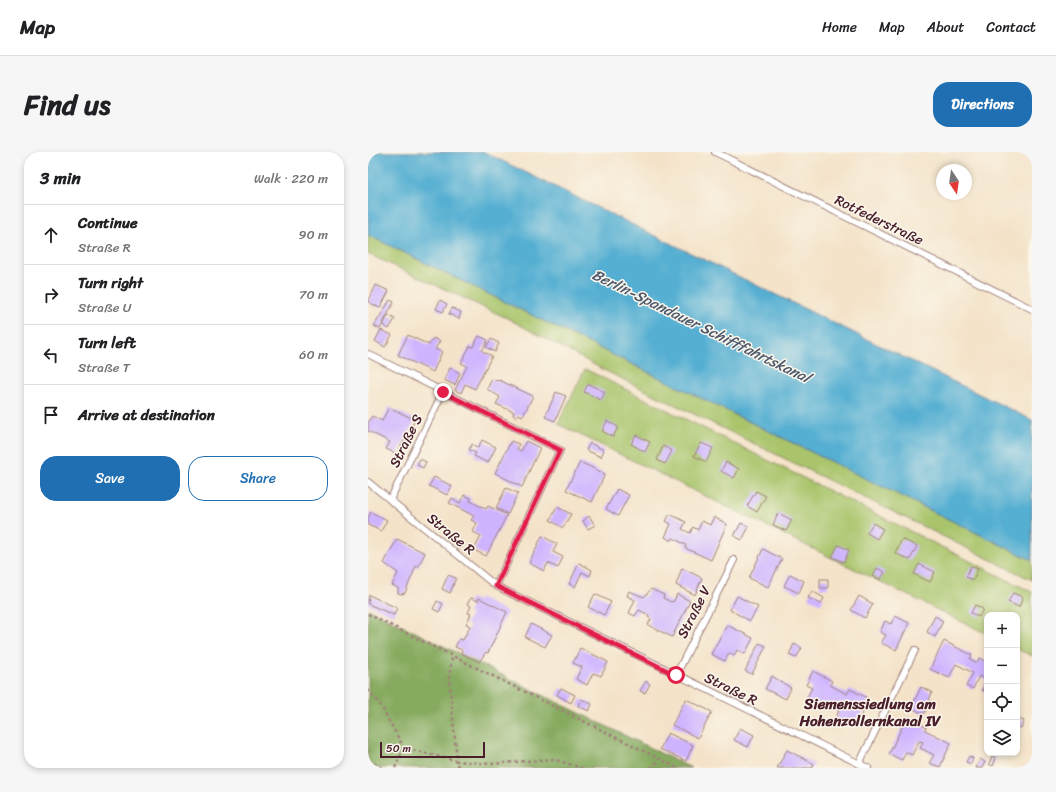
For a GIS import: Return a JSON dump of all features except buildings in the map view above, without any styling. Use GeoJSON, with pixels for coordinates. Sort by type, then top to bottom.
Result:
{"type":"FeatureCollection","features":[{"type":"Feature","properties":{"kind":"lane","name":"Rotfederstraße"},"geometry":{"type":"LineString","coordinates":[[715,152],[1032,309]]}},
{"type":"Feature","properties":{"kind":"lane"},"geometry":{"type":"LineString","coordinates":[[368,354],[560,450],[496,586]]}},
{"type":"Feature","properties":{"kind":"lane","name":"Straße S"},"geometry":{"type":"LineString","coordinates":[[390,500],[443,392]]}},
{"type":"Feature","properties":{"kind":"lane","name":"Straße R"},"geometry":{"type":"LineString","coordinates":[[368,482],[496,586],[868,768]]}},
{"type":"Feature","properties":{"kind":"lane","name":"Straße V"},"geometry":{"type":"LineString","coordinates":[[676,675],[734,560]]}},
{"type":"Feature","properties":{"kind":"lane"},"geometry":{"type":"LineString","coordinates":[[859,764],[915,650]]}},
{"type":"Feature","properties":{"kind":"path"},"geometry":{"type":"LineString","coordinates":[[368,614],[452,658],[678,768]]}},
{"type":"Feature","properties":{"kind":"path"},"geometry":{"type":"LineString","coordinates":[[452,658],[449,677],[458,768]]}},
{"type":"Feature","properties":{"kind":"path"},"geometry":{"type":"LineString","coordinates":[[368,690],[381,706],[404,748],[457,761],[490,764],[553,759],[582,768]]}},
{"type":"Feature","properties":{"kind":"path"},"geometry":{"type":"LineString","coordinates":[[395,768],[404,748]]}},
{"type":"Feature","properties":{"kind":"path"},"geometry":{"type":"LineString","coordinates":[[651,768],[660,760]]}},
{"type":"Feature","properties":{"kind":"path"},"geometry":{"type":"LineString","coordinates":[[368,762],[382,768]]}},
{"type":"Feature","properties":{"kind":"green space"},"geometry":{"type":"Polygon","coordinates":[[[368,235],[1032,560],[1032,580],[602,369],[507,318],[368,254],[368,235]]]}},
{"type":"Feature","properties":{"kind":"green space"},"geometry":{"type":"Polygon","coordinates":[[[585,369],[1032,592],[1032,656],[1020,650],[1020,612],[984,612],[984,633],[558,424],[585,369]]]}},
{"type":"Feature","properties":{"kind":"green space"},"geometry":{"type":"Polygon","coordinates":[[[368,609],[691,768],[368,768],[368,609]]]}},
{"type":"Feature","properties":{"kind":"water","name":"Berlin-Spandauer Schifffahrtskanal"},"geometry":{"type":"Polygon","coordinates":[[[368,152],[484,152],[1032,420],[1032,560],[368,235],[368,152]]]}},
{"type":"Feature","properties":{"kind":"district","name":"Siemenssiedlung am Hohenzollernkanal IV"},"geometry":{"type":"Point","coordinates":[870,712]}},
{"type":"Feature","properties":{"kind":"route"},"geometry":{"type":"LineString","coordinates":[[443,392],[560,450],[496,586],[676,675]]}}]}
